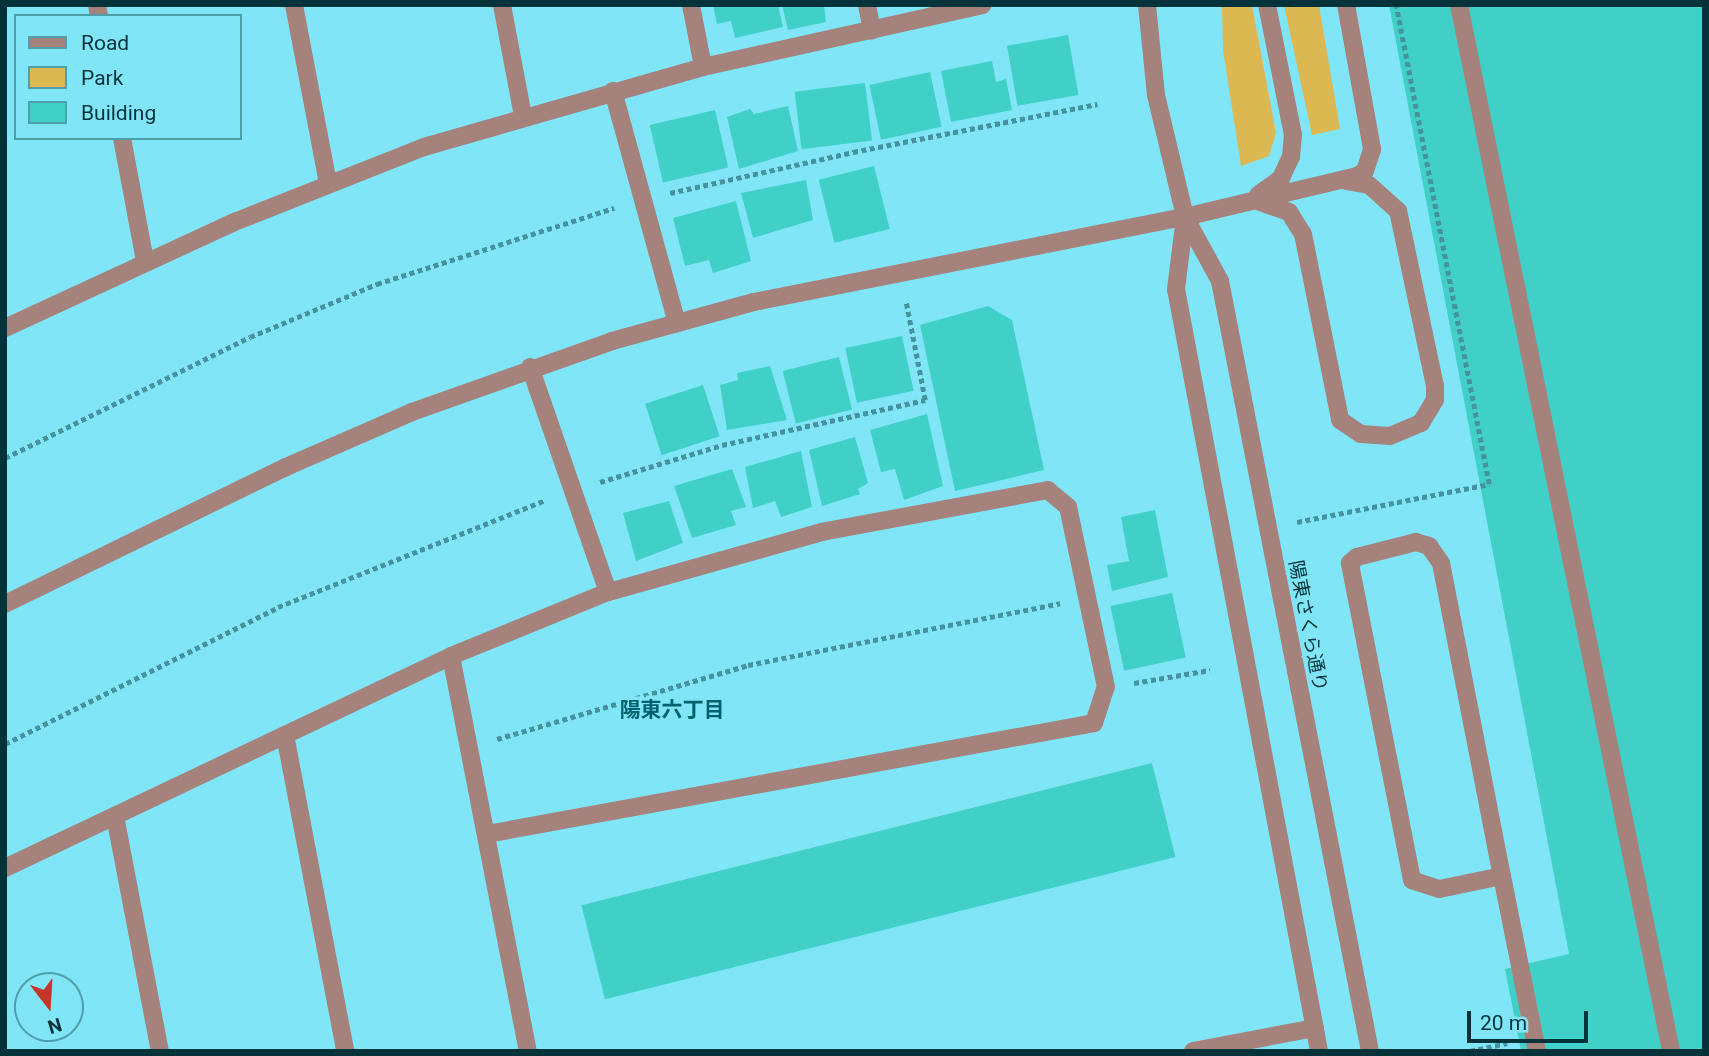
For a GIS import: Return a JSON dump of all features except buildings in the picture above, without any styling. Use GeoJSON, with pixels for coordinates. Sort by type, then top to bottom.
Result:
{"type":"FeatureCollection","features":[{"type":"Feature","properties":{"kind":"street"},"geometry":{"type":"LineString","coordinates":[[294,5],[328,183]]}},
{"type":"Feature","properties":{"kind":"street"},"geometry":{"type":"LineString","coordinates":[[502,5],[523,116]]}},
{"type":"Feature","properties":{"kind":"street"},"geometry":{"type":"LineString","coordinates":[[691,5],[703,67]]}},
{"type":"Feature","properties":{"kind":"street"},"geometry":{"type":"LineString","coordinates":[[867,5],[872,31]]}},
{"type":"Feature","properties":{"kind":"street"},"geometry":{"type":"LineString","coordinates":[[5,328],[145,261],[328,183],[523,116],[703,67],[982,5]]}},
{"type":"Feature","properties":{"kind":"street","name":"陽東さくら通り"},"geometry":{"type":"LineString","coordinates":[[1147,5],[1156,95],[1185,217],[1220,281],[1370,1051]]}},
{"type":"Feature","properties":{"kind":"street"},"geometry":{"type":"LineString","coordinates":[[1249,201],[1281,178],[1291,157],[1293,135],[1268,5]]}},
{"type":"Feature","properties":{"kind":"street"},"geometry":{"type":"LineString","coordinates":[[5,604],[286,467],[530,367],[677,323],[832,286],[1185,217],[1339,181],[1365,171],[1372,149],[1346,5]]}},
{"type":"Feature","properties":{"kind":"street"},"geometry":{"type":"LineString","coordinates":[[1459,5],[1671,1051]]}},
{"type":"Feature","properties":{"kind":"street"},"geometry":{"type":"LineString","coordinates":[[613,91],[677,323]]}},
{"type":"Feature","properties":{"kind":"street"},"geometry":{"type":"LineString","coordinates":[[122,140],[145,261]]}},
{"type":"Feature","properties":{"kind":"street"},"geometry":{"type":"LineString","coordinates":[[1249,201],[1280,206],[1298,222],[1303,234],[1340,420],[1361,434],[1390,436],[1421,424],[1435,400],[1425,332],[1398,211],[1369,185],[1339,181]]}},
{"type":"Feature","properties":{"kind":"street","name":"陽東さくら通り"},"geometry":{"type":"LineString","coordinates":[[1185,217],[1177,289],[1319,1051]]}},
{"type":"Feature","properties":{"kind":"street"},"geometry":{"type":"LineString","coordinates":[[530,367],[608,593]]}},
{"type":"Feature","properties":{"kind":"street"},"geometry":{"type":"LineString","coordinates":[[5,868],[451,656],[608,593],[822,532],[1048,490],[1069,508],[1106,687],[1094,723],[488,834]]}},
{"type":"Feature","properties":{"kind":"street"},"geometry":{"type":"LineString","coordinates":[[1503,876],[1439,889],[1412,880],[1350,563],[1357,557],[1416,542],[1429,546],[1441,563],[1503,876],[1536,1051]]}},
{"type":"Feature","properties":{"kind":"street"},"geometry":{"type":"LineString","coordinates":[[451,656],[488,834],[528,1051]]}},
{"type":"Feature","properties":{"kind":"street"},"geometry":{"type":"LineString","coordinates":[[285,735],[345,1051]]}},
{"type":"Feature","properties":{"kind":"street"},"geometry":{"type":"LineString","coordinates":[[115,816],[160,1051]]}},
{"type":"Feature","properties":{"kind":"street"},"geometry":{"type":"LineString","coordinates":[[1193,1051],[1315,1028]]}},
{"type":"Feature","properties":{"kind":"path"},"geometry":{"type":"LineString","coordinates":[[1296,522],[1489,484],[1396,5]]}},
{"type":"Feature","properties":{"kind":"path"},"geometry":{"type":"LineString","coordinates":[[5,458],[250,337],[377,284],[643,199],[853,152],[1097,104]]}},
{"type":"Feature","properties":{"kind":"path"},"geometry":{"type":"LineString","coordinates":[[5,744],[278,607],[465,529],[573,491],[722,445],[925,400],[905,298]]}},
{"type":"Feature","properties":{"kind":"path"},"geometry":{"type":"LineString","coordinates":[[469,749],[748,665],[1088,598]]}},
{"type":"Feature","properties":{"kind":"path"},"geometry":{"type":"LineString","coordinates":[[1106,687],[1210,670]]}},
{"type":"Feature","properties":{"kind":"path"},"geometry":{"type":"LineString","coordinates":[[1470,1051],[1519,1041]]}},
{"type":"Feature","properties":{"kind":"green space"},"geometry":{"type":"Polygon","coordinates":[[[1222,5],[1252,5],[1276,133],[1269,156],[1241,166],[1223,50],[1222,5]]]}},
{"type":"Feature","properties":{"kind":"green space"},"geometry":{"type":"Polygon","coordinates":[[[1284,5],[1319,5],[1340,129],[1312,135],[1284,5]]]}},
{"type":"Feature","properties":{"kind":"district","name":"陽東六丁目"},"geometry":{"type":"Point","coordinates":[672,710]}}]}
